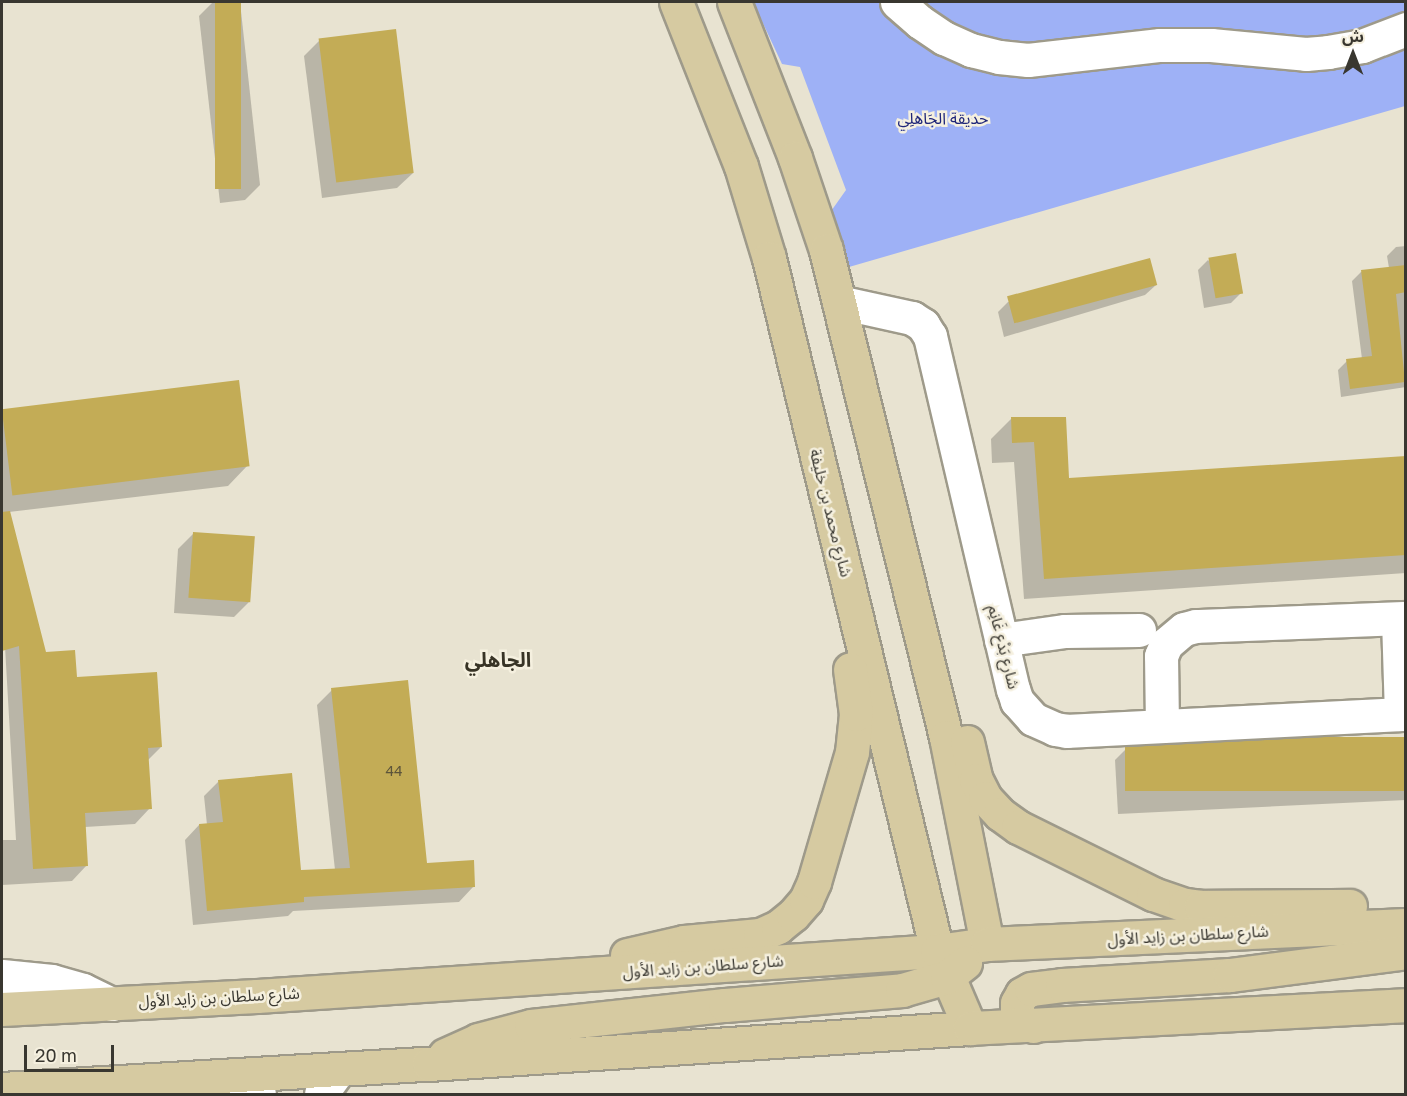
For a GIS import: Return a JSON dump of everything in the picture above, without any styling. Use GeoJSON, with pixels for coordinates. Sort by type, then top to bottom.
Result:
{"type":"FeatureCollection","features":[{"type":"Feature","properties":{"kind":"main road","name":"شارع محمد بن خليفة"},"geometry":{"type":"LineString","coordinates":[[676,2],[744,176],[769,258],[942,964],[970,1028]]}},
{"type":"Feature","properties":{"kind":"main road"},"geometry":{"type":"LineString","coordinates":[[429,1064],[478,1040],[531,1026],[725,1005],[884,993],[918,987],[942,964],[987,944],[946,737],[826,250],[795,158],[734,2]]}},
{"type":"Feature","properties":{"kind":"main road"},"geometry":{"type":"LineString","coordinates":[[888,504],[913,557],[930,601],[976,780],[985,798],[1000,814],[1018,827],[1153,894],[1185,905],[1218,908],[1406,906]]}},
{"type":"Feature","properties":{"kind":"main road"},"geometry":{"type":"LineString","coordinates":[[572,974],[627,955],[675,944],[760,935],[778,927],[806,900],[814,882],[852,752],[856,714],[855,694],[834,589],[830,511]]}},
{"type":"Feature","properties":{"kind":"main road","name":"شارع سلطان بن زايد الأول"},"geometry":{"type":"LineString","coordinates":[[987,944],[1406,925]]}},
{"type":"Feature","properties":{"kind":"main road"},"geometry":{"type":"LineString","coordinates":[[1033,1026],[1023,1022],[1017,1013],[1017,1003],[1022,994],[1031,989],[1062,985],[1230,975],[1406,952]]}},
{"type":"Feature","properties":{"kind":"main road","name":"شارع سلطان بن زايد الأول"},"geometry":{"type":"LineString","coordinates":[[2,1009],[572,974],[942,964]]}},
{"type":"Feature","properties":{"kind":"main road"},"geometry":{"type":"LineString","coordinates":[[2,1089],[51,1090],[330,1082],[429,1064],[970,1028],[1406,1005]]}},
{"type":"Feature","properties":{"kind":"street"},"geometry":{"type":"LineString","coordinates":[[897,2],[920,22],[962,46],[999,57],[1028,60],[1160,45],[1211,45],[1306,54],[1362,46],[1406,29]]}},
{"type":"Feature","properties":{"kind":"street","name":"شارع بَدْع غَانِم"},"geometry":{"type":"LineString","coordinates":[[839,302],[912,318],[923,325],[930,336],[1017,701],[1033,719],[1044,725],[1067,731],[1403,714]]}},
{"type":"Feature","properties":{"kind":"street"},"geometry":{"type":"LineString","coordinates":[[1162,726],[1161,656],[1166,644],[1184,629],[1196,626],[1402,618],[1403,714]]}},
{"type":"Feature","properties":{"kind":"street"},"geometry":{"type":"LineString","coordinates":[[1001,640],[1065,632],[1139,630]]}},
{"type":"Feature","properties":{"kind":"street"},"geometry":{"type":"LineString","coordinates":[[2,976],[52,981],[83,990],[112,1004]]}},
{"type":"Feature","properties":{"kind":"green space","name":"حديقة الجَاهلِي"},"geometry":{"type":"Polygon","coordinates":[[[753,2],[1405,2],[1405,106],[849,267],[829,214],[846,190],[800,67],[782,64],[753,2]]]}},
{"type":"Feature","properties":{"kind":"building"},"geometry":{"type":"Polygon","coordinates":[[[215,2],[241,2],[241,189],[215,189],[215,2]]]}},
{"type":"Feature","properties":{"kind":"building"},"geometry":{"type":"Polygon","coordinates":[[[396,29],[414,173],[336,182],[319,39],[396,29]]]}},
{"type":"Feature","properties":{"kind":"building"},"geometry":{"type":"Polygon","coordinates":[[[1236,253],[1243,293],[1216,298],[1208,258],[1236,253]]]}},
{"type":"Feature","properties":{"kind":"building"},"geometry":{"type":"Polygon","coordinates":[[[1150,258],[1157,285],[1014,323],[1007,296],[1150,258]]]}},
{"type":"Feature","properties":{"kind":"building"},"geometry":{"type":"Polygon","coordinates":[[[1406,265],[1406,292],[1396,294],[1405,382],[1350,389],[1346,359],[1372,356],[1361,270],[1406,265]]]}},
{"type":"Feature","properties":{"kind":"building"},"geometry":{"type":"Polygon","coordinates":[[[239,380],[250,466],[12,495],[2,409],[239,380]]]}},
{"type":"Feature","properties":{"kind":"building"},"geometry":{"type":"Polygon","coordinates":[[[1011,417],[1066,417],[1069,478],[1406,456],[1406,555],[1044,579],[1034,442],[1012,443],[1011,417]]]}},
{"type":"Feature","properties":{"kind":"building"},"geometry":{"type":"Polygon","coordinates":[[[10,511],[46,652],[75,650],[77,677],[157,672],[162,747],[148,748],[152,809],[85,813],[88,866],[33,869],[19,646],[2,651],[2,512],[10,511]]]}},
{"type":"Feature","properties":{"kind":"building"},"geometry":{"type":"Polygon","coordinates":[[[193,532],[255,536],[250,602],[188,598],[193,532]]]}},
{"type":"Feature","properties":{"kind":"building"},"geometry":{"type":"Polygon","coordinates":[[[408,680],[427,863],[474,860],[475,887],[304,897],[304,902],[207,911],[199,824],[223,822],[218,780],[292,773],[301,870],[350,868],[331,688],[408,680]]]}},
{"type":"Feature","properties":{"kind":"building"},"geometry":{"type":"Polygon","coordinates":[[[1125,737],[1406,737],[1406,791],[1125,791],[1125,737]]]}},
{"type":"Feature","properties":{"kind":"district","name":"الجاهلي"},"geometry":{"type":"Point","coordinates":[498,659]}}]}
